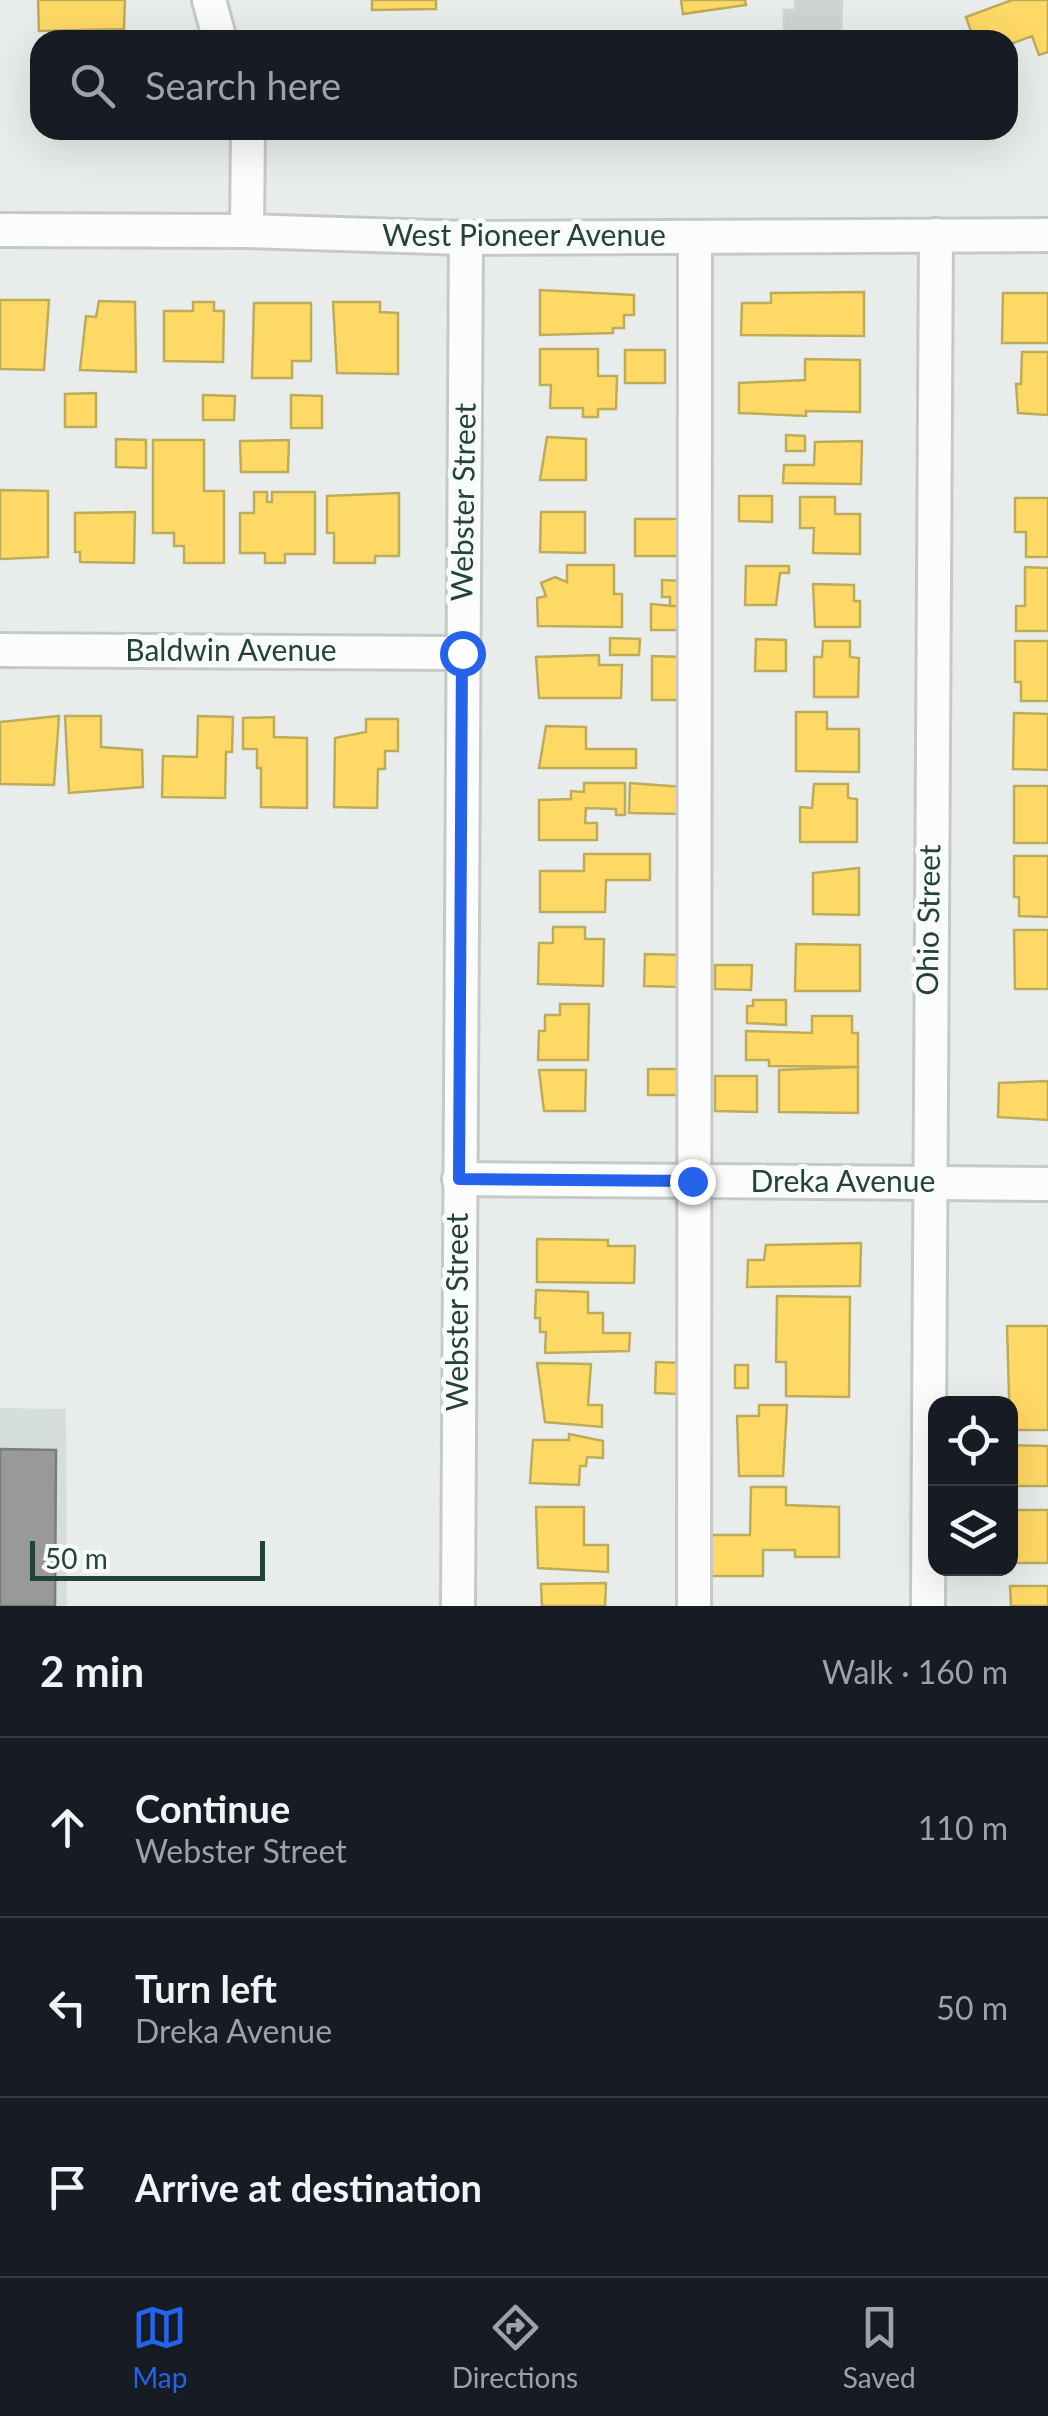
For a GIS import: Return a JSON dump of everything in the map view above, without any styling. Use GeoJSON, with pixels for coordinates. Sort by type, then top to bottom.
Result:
{"type":"FeatureCollection","features":[{"type":"Feature","properties":{"kind":"street"},"geometry":{"type":"LineString","coordinates":[[209,0],[217,30]]}},
{"type":"Feature","properties":{"kind":"street"},"geometry":{"type":"LineString","coordinates":[[247,230],[248,140]]}},
{"type":"Feature","properties":{"kind":"street","name":"West Pioneer Avenue"},"geometry":{"type":"LineString","coordinates":[[0,230],[247,230],[466,238],[1048,235]]}},
{"type":"Feature","properties":{"kind":"street","name":"Ohio Street"},"geometry":{"type":"LineString","coordinates":[[928,1606],[927,1182],[936,235]]}},
{"type":"Feature","properties":{"kind":"street"},"geometry":{"type":"LineString","coordinates":[[694,237],[694,1606]]}},
{"type":"Feature","properties":{"kind":"street","name":"Webster Street"},"geometry":{"type":"LineString","coordinates":[[458,1606],[466,238]]}},
{"type":"Feature","properties":{"kind":"street","name":"Baldwin Avenue"},"geometry":{"type":"LineString","coordinates":[[0,650],[462,653]]}},
{"type":"Feature","properties":{"kind":"street","name":"Dreka Avenue"},"geometry":{"type":"LineString","coordinates":[[459,1179],[1048,1184]]}},
{"type":"Feature","properties":{"kind":"shaded area"},"geometry":{"type":"Polygon","coordinates":[[[0,1408],[66,1409],[67,1606],[0,1606],[0,1408]]]}},
{"type":"Feature","properties":{"kind":"building: Homes"},"geometry":{"type":"Polygon","coordinates":[[[38,0],[125,0],[124,29],[39,30],[38,0]]]}},
{"type":"Feature","properties":{"kind":"building: Homes"},"geometry":{"type":"Polygon","coordinates":[[[372,0],[436,0],[436,9],[372,10],[372,0]]]}},
{"type":"Feature","properties":{"kind":"building: Homes"},"geometry":{"type":"Polygon","coordinates":[[[681,0],[745,0],[746,5],[683,14],[681,0]]]}},
{"type":"Feature","properties":{"kind":"building: Homes"},"geometry":{"type":"Polygon","coordinates":[[[1012,0],[1048,0],[1048,52],[1039,55],[1032,36],[1018,41],[1018,30],[971,30],[966,17],[1012,0]]]}},
{"type":"Feature","properties":{"kind":"building: Homes"},"geometry":{"type":"Polygon","coordinates":[[[540,290],[634,295],[634,315],[624,315],[624,328],[613,328],[613,333],[540,335],[540,290]]]}},
{"type":"Feature","properties":{"kind":"building: Homes"},"geometry":{"type":"Polygon","coordinates":[[[864,292],[864,336],[741,335],[742,303],[771,303],[771,293],[864,292]]]}},
{"type":"Feature","properties":{"kind":"building: Homes"},"geometry":{"type":"Polygon","coordinates":[[[1003,293],[1048,293],[1048,343],[1002,343],[1003,293]]]}},
{"type":"Feature","properties":{"kind":"building: Homes"},"geometry":{"type":"Polygon","coordinates":[[[0,300],[49,300],[44,370],[0,369],[0,300]]]}},
{"type":"Feature","properties":{"kind":"building: Homes"},"geometry":{"type":"Polygon","coordinates":[[[99,301],[135,302],[136,372],[80,370],[86,316],[96,317],[99,301]]]}},
{"type":"Feature","properties":{"kind":"building: Homes"},"geometry":{"type":"Polygon","coordinates":[[[193,302],[214,302],[214,311],[224,311],[223,362],[164,361],[164,311],[193,311],[193,302]]]}},
{"type":"Feature","properties":{"kind":"building: Homes"},"geometry":{"type":"Polygon","coordinates":[[[333,302],[380,302],[380,312],[398,313],[398,374],[337,373],[333,302]]]}},
{"type":"Feature","properties":{"kind":"building: Homes"},"geometry":{"type":"Polygon","coordinates":[[[254,303],[311,303],[311,361],[292,361],[292,378],[252,378],[254,303]]]}},
{"type":"Feature","properties":{"kind":"building: Homes"},"geometry":{"type":"Polygon","coordinates":[[[540,349],[598,349],[598,376],[617,376],[616,409],[598,409],[598,417],[583,417],[583,408],[550,408],[551,385],[540,385],[540,349]]]}},
{"type":"Feature","properties":{"kind":"building: Homes"},"geometry":{"type":"Polygon","coordinates":[[[625,350],[665,350],[665,383],[625,383],[625,350]]]}},
{"type":"Feature","properties":{"kind":"building: Homes"},"geometry":{"type":"Polygon","coordinates":[[[1022,352],[1048,352],[1048,415],[1018,413],[1016,384],[1021,384],[1022,352]]]}},
{"type":"Feature","properties":{"kind":"building: Homes"},"geometry":{"type":"Polygon","coordinates":[[[805,359],[860,360],[860,412],[806,411],[806,416],[739,413],[739,383],[805,380],[805,359]]]}},
{"type":"Feature","properties":{"kind":"building: Homes"},"geometry":{"type":"Polygon","coordinates":[[[96,393],[96,427],[65,427],[65,394],[96,393]]]}},
{"type":"Feature","properties":{"kind":"building: Homes"},"geometry":{"type":"Polygon","coordinates":[[[203,395],[235,396],[234,420],[203,420],[203,395]]]}},
{"type":"Feature","properties":{"kind":"building: Homes"},"geometry":{"type":"Polygon","coordinates":[[[291,395],[322,396],[322,428],[291,428],[291,395]]]}},
{"type":"Feature","properties":{"kind":"building: Homes"},"geometry":{"type":"Polygon","coordinates":[[[786,435],[805,436],[805,451],[786,451],[786,435]]]}},
{"type":"Feature","properties":{"kind":"building: Homes"},"geometry":{"type":"Polygon","coordinates":[[[547,437],[586,439],[586,480],[540,480],[547,437]]]}},
{"type":"Feature","properties":{"kind":"building: Homes"},"geometry":{"type":"Polygon","coordinates":[[[116,439],[146,440],[146,468],[116,467],[116,439]]]}},
{"type":"Feature","properties":{"kind":"building: Homes"},"geometry":{"type":"Polygon","coordinates":[[[153,440],[204,440],[204,491],[224,491],[224,563],[184,563],[184,546],[174,546],[174,533],[153,533],[153,440]]]}},
{"type":"Feature","properties":{"kind":"building: Homes"},"geometry":{"type":"Polygon","coordinates":[[[289,440],[288,472],[241,472],[240,441],[289,440]]]}},
{"type":"Feature","properties":{"kind":"building: Homes"},"geometry":{"type":"Polygon","coordinates":[[[862,441],[861,484],[783,483],[784,465],[814,465],[815,442],[862,441]]]}},
{"type":"Feature","properties":{"kind":"building: Homes"},"geometry":{"type":"Polygon","coordinates":[[[0,490],[48,491],[48,557],[0,559],[0,490]]]}},
{"type":"Feature","properties":{"kind":"building: Homes"},"geometry":{"type":"Polygon","coordinates":[[[254,492],[267,492],[267,502],[272,502],[272,492],[315,492],[315,554],[285,554],[285,563],[265,563],[265,553],[240,553],[240,513],[254,513],[254,492]]]}},
{"type":"Feature","properties":{"kind":"building: Homes"},"geometry":{"type":"Polygon","coordinates":[[[399,493],[399,556],[375,556],[375,563],[334,563],[334,533],[327,533],[327,496],[399,493]]]}},
{"type":"Feature","properties":{"kind":"building: Homes"},"geometry":{"type":"Polygon","coordinates":[[[739,496],[772,496],[772,522],[739,521],[739,496]]]}},
{"type":"Feature","properties":{"kind":"building: Homes"},"geometry":{"type":"Polygon","coordinates":[[[800,497],[835,497],[835,514],[860,514],[860,554],[813,553],[814,528],[800,528],[800,497]]]}},
{"type":"Feature","properties":{"kind":"building: Homes"},"geometry":{"type":"Polygon","coordinates":[[[1015,498],[1048,498],[1048,557],[1026,557],[1026,532],[1015,532],[1015,498]]]}},
{"type":"Feature","properties":{"kind":"building: Homes"},"geometry":{"type":"Polygon","coordinates":[[[135,512],[134,563],[80,562],[80,552],[75,552],[75,513],[135,512]]]}},
{"type":"Feature","properties":{"kind":"building: Homes"},"geometry":{"type":"Polygon","coordinates":[[[541,512],[585,512],[585,553],[540,552],[541,512]]]}},
{"type":"Feature","properties":{"kind":"building: Homes"},"geometry":{"type":"Polygon","coordinates":[[[635,519],[682,519],[682,556],[635,556],[635,519]]]}},
{"type":"Feature","properties":{"kind":"building: Homes"},"geometry":{"type":"Polygon","coordinates":[[[567,565],[614,565],[614,594],[622,594],[622,627],[538,626],[537,598],[546,596],[541,583],[555,577],[567,582],[567,565]]]}},
{"type":"Feature","properties":{"kind":"building: Homes"},"geometry":{"type":"Polygon","coordinates":[[[746,566],[789,566],[789,573],[780,573],[776,605],[745,605],[746,566]]]}},
{"type":"Feature","properties":{"kind":"building: Homes"},"geometry":{"type":"Polygon","coordinates":[[[1025,567],[1048,568],[1048,631],[1016,631],[1016,606],[1025,606],[1025,567]]]}},
{"type":"Feature","properties":{"kind":"building: Homes"},"geometry":{"type":"Polygon","coordinates":[[[662,580],[683,581],[683,607],[670,607],[670,597],[662,597],[662,580]]]}},
{"type":"Feature","properties":{"kind":"building: Homes"},"geometry":{"type":"Polygon","coordinates":[[[813,584],[854,585],[854,601],[860,601],[860,627],[815,627],[813,584]]]}},
{"type":"Feature","properties":{"kind":"building: Homes"},"geometry":{"type":"Polygon","coordinates":[[[651,604],[683,607],[685,630],[651,630],[651,604]]]}},
{"type":"Feature","properties":{"kind":"building: Homes"},"geometry":{"type":"Polygon","coordinates":[[[610,638],[640,639],[639,655],[610,655],[610,638]]]}},
{"type":"Feature","properties":{"kind":"building: Homes"},"geometry":{"type":"Polygon","coordinates":[[[756,639],[786,640],[786,671],[755,671],[756,639]]]}},
{"type":"Feature","properties":{"kind":"building: Homes"},"geometry":{"type":"Polygon","coordinates":[[[823,641],[850,641],[850,657],[859,658],[858,697],[814,697],[814,657],[822,657],[823,641]]]}},
{"type":"Feature","properties":{"kind":"building: Homes"},"geometry":{"type":"Polygon","coordinates":[[[1015,641],[1048,641],[1048,701],[1021,701],[1021,682],[1015,682],[1015,641]]]}},
{"type":"Feature","properties":{"kind":"building: Homes"},"geometry":{"type":"Polygon","coordinates":[[[599,655],[599,665],[622,665],[621,698],[539,698],[536,657],[599,655]]]}},
{"type":"Feature","properties":{"kind":"building: Homes"},"geometry":{"type":"Polygon","coordinates":[[[652,656],[681,657],[680,700],[652,700],[652,656]]]}},
{"type":"Feature","properties":{"kind":"building: Homes"},"geometry":{"type":"Polygon","coordinates":[[[796,712],[827,712],[827,729],[859,729],[859,772],[796,771],[796,712]]]}},
{"type":"Feature","properties":{"kind":"building: Homes"},"geometry":{"type":"Polygon","coordinates":[[[1014,713],[1048,714],[1048,770],[1013,769],[1014,713]]]}},
{"type":"Feature","properties":{"kind":"building: Homes"},"geometry":{"type":"Polygon","coordinates":[[[59,716],[54,785],[0,784],[0,722],[59,716]]]}},
{"type":"Feature","properties":{"kind":"building: Homes"},"geometry":{"type":"Polygon","coordinates":[[[65,716],[101,716],[101,747],[142,750],[143,787],[69,793],[65,716]]]}},
{"type":"Feature","properties":{"kind":"building: Homes"},"geometry":{"type":"Polygon","coordinates":[[[198,716],[233,717],[232,752],[226,752],[225,798],[162,797],[163,756],[197,757],[198,716]]]}},
{"type":"Feature","properties":{"kind":"building: Homes"},"geometry":{"type":"Polygon","coordinates":[[[274,717],[274,737],[307,738],[307,808],[261,807],[261,768],[257,768],[257,749],[243,749],[243,718],[274,717]]]}},
{"type":"Feature","properties":{"kind":"building: Homes"},"geometry":{"type":"Polygon","coordinates":[[[366,719],[398,719],[398,751],[385,751],[385,769],[378,769],[377,808],[334,807],[335,738],[366,732],[366,719]]]}},
{"type":"Feature","properties":{"kind":"building: Homes"},"geometry":{"type":"Polygon","coordinates":[[[546,726],[586,727],[586,749],[636,749],[636,768],[539,768],[546,726]]]}},
{"type":"Feature","properties":{"kind":"building: Homes"},"geometry":{"type":"Polygon","coordinates":[[[584,783],[625,783],[625,815],[616,815],[616,809],[586,808],[585,823],[597,823],[597,840],[539,840],[539,800],[571,799],[571,791],[584,792],[584,783]]]}},
{"type":"Feature","properties":{"kind":"building: Homes"},"geometry":{"type":"Polygon","coordinates":[[[630,783],[683,787],[683,814],[629,813],[630,783]]]}},
{"type":"Feature","properties":{"kind":"building: Homes"},"geometry":{"type":"Polygon","coordinates":[[[814,784],[848,784],[848,798],[857,799],[857,842],[800,842],[800,807],[812,808],[814,784]]]}},
{"type":"Feature","properties":{"kind":"building: Homes"},"geometry":{"type":"Polygon","coordinates":[[[1014,786],[1048,786],[1048,843],[1014,843],[1014,786]]]}},
{"type":"Feature","properties":{"kind":"building: Homes"},"geometry":{"type":"Polygon","coordinates":[[[584,854],[650,854],[650,880],[606,880],[605,912],[540,912],[540,871],[584,871],[584,854]]]}},
{"type":"Feature","properties":{"kind":"building: Homes"},"geometry":{"type":"Polygon","coordinates":[[[1014,856],[1048,856],[1048,917],[1019,916],[1019,897],[1014,897],[1014,856]]]}},
{"type":"Feature","properties":{"kind":"building: Homes"},"geometry":{"type":"Polygon","coordinates":[[[859,868],[859,915],[813,914],[813,873],[859,868]]]}},
{"type":"Feature","properties":{"kind":"building: Homes"},"geometry":{"type":"Polygon","coordinates":[[[553,927],[585,927],[585,939],[604,939],[603,986],[538,984],[539,943],[553,943],[553,927]]]}},
{"type":"Feature","properties":{"kind":"building: Homes"},"geometry":{"type":"Polygon","coordinates":[[[1014,930],[1048,930],[1048,989],[1015,989],[1014,930]]]}},
{"type":"Feature","properties":{"kind":"building: Homes"},"geometry":{"type":"Polygon","coordinates":[[[796,944],[860,945],[860,991],[795,991],[796,944]]]}},
{"type":"Feature","properties":{"kind":"building: Homes"},"geometry":{"type":"Polygon","coordinates":[[[645,954],[681,955],[680,987],[644,986],[645,954]]]}},
{"type":"Feature","properties":{"kind":"building: Homes"},"geometry":{"type":"Polygon","coordinates":[[[715,965],[752,965],[751,990],[715,989],[715,965]]]}},
{"type":"Feature","properties":{"kind":"building: Homes"},"geometry":{"type":"Polygon","coordinates":[[[753,1000],[786,1000],[786,1025],[747,1023],[747,1006],[753,1006],[753,1000]]]}},
{"type":"Feature","properties":{"kind":"building: Homes"},"geometry":{"type":"Polygon","coordinates":[[[560,1004],[589,1004],[588,1060],[538,1060],[539,1031],[545,1031],[545,1015],[560,1015],[560,1004]]]}},
{"type":"Feature","properties":{"kind":"building: Homes"},"geometry":{"type":"Polygon","coordinates":[[[812,1016],[852,1016],[852,1033],[858,1033],[858,1067],[769,1066],[769,1060],[746,1060],[746,1031],[812,1033],[812,1016]]]}},
{"type":"Feature","properties":{"kind":"building: Homes"},"geometry":{"type":"Polygon","coordinates":[[[858,1067],[858,1113],[779,1112],[779,1070],[858,1067]]]}},
{"type":"Feature","properties":{"kind":"building: Homes"},"geometry":{"type":"Polygon","coordinates":[[[648,1069],[682,1069],[682,1095],[648,1095],[648,1069]]]}},
{"type":"Feature","properties":{"kind":"building: Homes"},"geometry":{"type":"Polygon","coordinates":[[[539,1070],[586,1070],[585,1111],[544,1111],[539,1070]]]}},
{"type":"Feature","properties":{"kind":"building: Homes"},"geometry":{"type":"Polygon","coordinates":[[[715,1076],[757,1076],[757,1112],[715,1111],[715,1076]]]}},
{"type":"Feature","properties":{"kind":"building: Homes"},"geometry":{"type":"Polygon","coordinates":[[[1048,1081],[1048,1120],[998,1117],[999,1083],[1048,1081]]]}},
{"type":"Feature","properties":{"kind":"building: Homes"},"geometry":{"type":"Polygon","coordinates":[[[537,1239],[608,1240],[608,1246],[635,1246],[634,1283],[537,1282],[537,1239]]]}},
{"type":"Feature","properties":{"kind":"building: Homes"},"geometry":{"type":"Polygon","coordinates":[[[861,1243],[860,1286],[747,1287],[748,1260],[764,1260],[766,1245],[861,1243]]]}},
{"type":"Feature","properties":{"kind":"building: Homes"},"geometry":{"type":"Polygon","coordinates":[[[536,1290],[588,1292],[588,1313],[603,1313],[603,1333],[630,1333],[629,1351],[545,1353],[546,1332],[540,1332],[540,1318],[535,1318],[536,1290]]]}},
{"type":"Feature","properties":{"kind":"building: Homes"},"geometry":{"type":"Polygon","coordinates":[[[777,1296],[850,1297],[849,1397],[786,1396],[786,1362],[776,1362],[777,1296]]]}},
{"type":"Feature","properties":{"kind":"building: Homes"},"geometry":{"type":"Polygon","coordinates":[[[1007,1326],[1048,1326],[1048,1430],[1018,1430],[1018,1396],[1009,1396],[1007,1326]]]}},
{"type":"Feature","properties":{"kind":"building: Homes"},"geometry":{"type":"Polygon","coordinates":[[[656,1362],[679,1363],[678,1394],[655,1393],[656,1362]]]}},
{"type":"Feature","properties":{"kind":"building: Homes"},"geometry":{"type":"Polygon","coordinates":[[[537,1363],[591,1364],[588,1405],[602,1405],[602,1427],[545,1422],[537,1363]]]}},
{"type":"Feature","properties":{"kind":"building: Homes"},"geometry":{"type":"Polygon","coordinates":[[[735,1365],[748,1365],[748,1388],[735,1388],[735,1365]]]}},
{"type":"Feature","properties":{"kind":"building: Homes"},"geometry":{"type":"Polygon","coordinates":[[[759,1405],[787,1405],[783,1476],[739,1476],[737,1416],[759,1416],[759,1405]]]}},
{"type":"Feature","properties":{"kind":"building: Homes"},"geometry":{"type":"Polygon","coordinates":[[[569,1434],[603,1441],[603,1458],[587,1457],[586,1466],[580,1466],[579,1485],[530,1483],[533,1440],[569,1440],[569,1434]]]}},
{"type":"Feature","properties":{"kind":"building: Homes"},"geometry":{"type":"Polygon","coordinates":[[[1018,1445],[1048,1446],[1048,1486],[1018,1486],[1018,1445]]]}},
{"type":"Feature","properties":{"kind":"building: Homes"},"geometry":{"type":"Polygon","coordinates":[[[751,1487],[786,1487],[786,1505],[839,1507],[839,1557],[795,1557],[795,1550],[763,1550],[763,1576],[705,1576],[705,1535],[750,1535],[751,1487]]]}},
{"type":"Feature","properties":{"kind":"building: Homes"},"geometry":{"type":"Polygon","coordinates":[[[536,1507],[584,1507],[584,1545],[608,1545],[608,1572],[538,1568],[536,1507]]]}},
{"type":"Feature","properties":{"kind":"building: Homes"},"geometry":{"type":"Polygon","coordinates":[[[1018,1510],[1048,1510],[1048,1563],[1018,1563],[1018,1510]]]}},
{"type":"Feature","properties":{"kind":"building: Homes"},"geometry":{"type":"Polygon","coordinates":[[[606,1583],[605,1606],[542,1606],[541,1584],[606,1583]]]}},
{"type":"Feature","properties":{"kind":"building: Homes"},"geometry":{"type":"Polygon","coordinates":[[[1010,1586],[1048,1586],[1048,1606],[1011,1606],[1010,1586]]]}},
{"type":"Feature","properties":{"kind":"building: Industry"},"geometry":{"type":"Polygon","coordinates":[[[0,1449],[56,1450],[55,1606],[0,1606],[0,1449]]]}},
{"type":"Feature","properties":{"kind":"building: Other"},"geometry":{"type":"Polygon","coordinates":[[[795,0],[842,0],[841,30],[784,30],[784,10],[795,10],[795,0]]]}},
{"type":"Feature","properties":{"kind":"route"},"geometry":{"type":"LineString","coordinates":[[462,653],[459,1179],[692,1181]]}}]}
